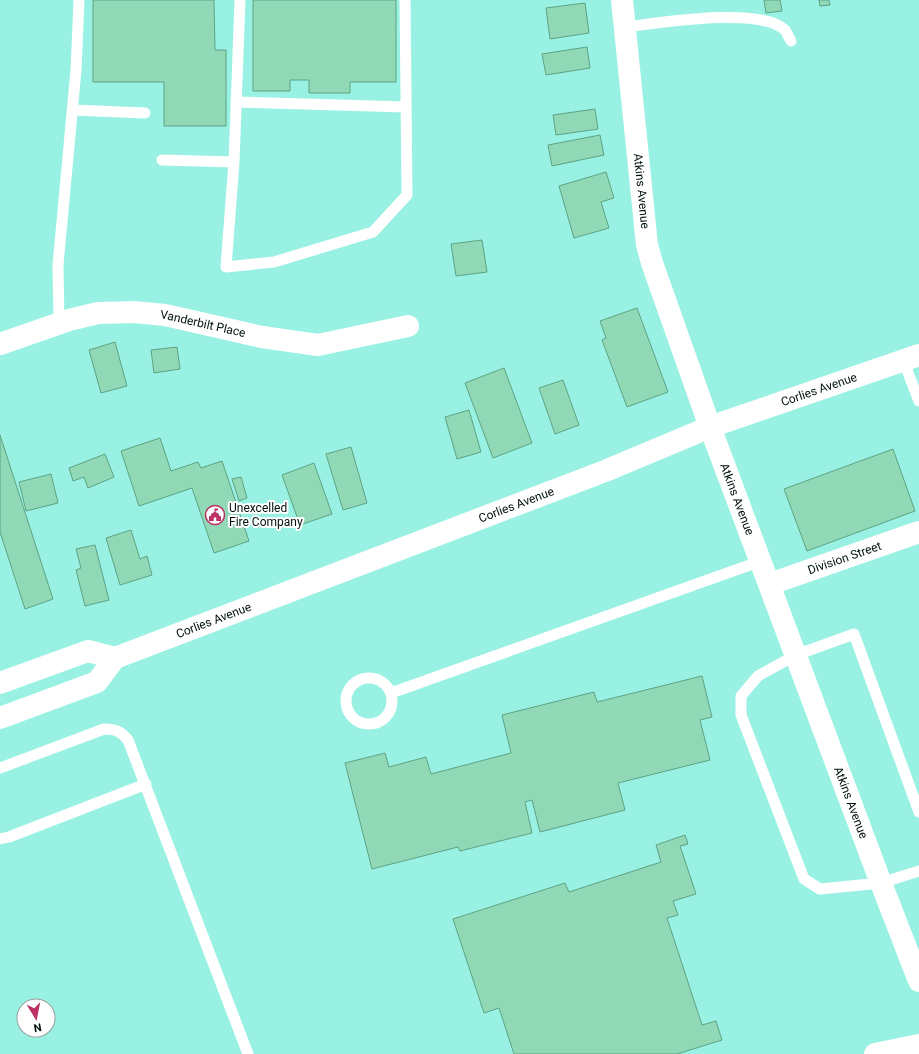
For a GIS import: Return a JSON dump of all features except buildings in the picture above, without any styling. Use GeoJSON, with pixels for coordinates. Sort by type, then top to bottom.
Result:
{"type":"FeatureCollection","features":[{"type":"Feature","properties":{"kind":"street","name":"Atkins Avenue"},"geometry":{"type":"LineString","coordinates":[[622,0],[647,245],[710,427],[770,584],[880,883],[919,981]]}},
{"type":"Feature","properties":{"kind":"street","name":"Vanderbilt Place"},"geometry":{"type":"LineString","coordinates":[[0,344],[59,323],[98,313],[134,312],[165,315],[262,337],[318,345],[408,326]]}},
{"type":"Feature","properties":{"kind":"street","name":"Corlies Avenue"},"geometry":{"type":"LineString","coordinates":[[115,658],[605,471],[710,427],[911,358]]}},
{"type":"Feature","properties":{"kind":"street","name":"Division Street"},"geometry":{"type":"LineString","coordinates":[[770,584],[919,532]]}},
{"type":"Feature","properties":{"kind":"street"},"geometry":{"type":"LineString","coordinates":[[0,683],[88,651],[115,658],[97,682],[0,718]]}},
{"type":"Feature","properties":{"kind":"street"},"geometry":{"type":"LineString","coordinates":[[875,1054],[919,1045]]}},
{"type":"Feature","properties":{"kind":"lane"},"geometry":{"type":"LineString","coordinates":[[59,323],[58,265],[73,110],[79,0]]}},
{"type":"Feature","properties":{"kind":"lane"},"geometry":{"type":"LineString","coordinates":[[240,0],[234,162],[226,267],[274,262],[373,232],[407,195],[405,0]]}},
{"type":"Feature","properties":{"kind":"lane"},"geometry":{"type":"LineString","coordinates":[[625,27],[703,18],[754,20],[772,24],[784,30],[791,41]]}},
{"type":"Feature","properties":{"kind":"lane"},"geometry":{"type":"LineString","coordinates":[[236,102],[406,107]]}},
{"type":"Feature","properties":{"kind":"lane"},"geometry":{"type":"LineString","coordinates":[[73,110],[145,113]]}},
{"type":"Feature","properties":{"kind":"lane"},"geometry":{"type":"LineString","coordinates":[[162,160],[234,162]]}},
{"type":"Feature","properties":{"kind":"lane"},"geometry":{"type":"LineString","coordinates":[[911,358],[919,401]]}},
{"type":"Feature","properties":{"kind":"lane"},"geometry":{"type":"LineString","coordinates":[[392,693],[761,561]]}},
{"type":"Feature","properties":{"kind":"lane"},"geometry":{"type":"LineString","coordinates":[[919,812],[854,634],[796,655],[758,676],[741,696],[741,715],[804,879],[820,889],[880,883],[919,871]]}},
{"type":"Feature","properties":{"kind":"lane"},"geometry":{"type":"LineString","coordinates":[[368,677],[379,679],[387,685],[392,693],[390,711],[386,718],[376,723],[366,724],[358,722],[351,715],[346,706],[349,688],[358,680],[368,677]]}},
{"type":"Feature","properties":{"kind":"lane"},"geometry":{"type":"LineString","coordinates":[[0,768],[104,729],[114,729],[122,733],[128,740],[152,799],[248,1054]]}},
{"type":"Feature","properties":{"kind":"lane"},"geometry":{"type":"LineString","coordinates":[[0,839],[9,837],[146,784]]}},
{"type":"Feature","properties":{"kind":"place","name":"Unexcelled Fire Company"},"geometry":{"type":"Point","coordinates":[215,515]}}]}
